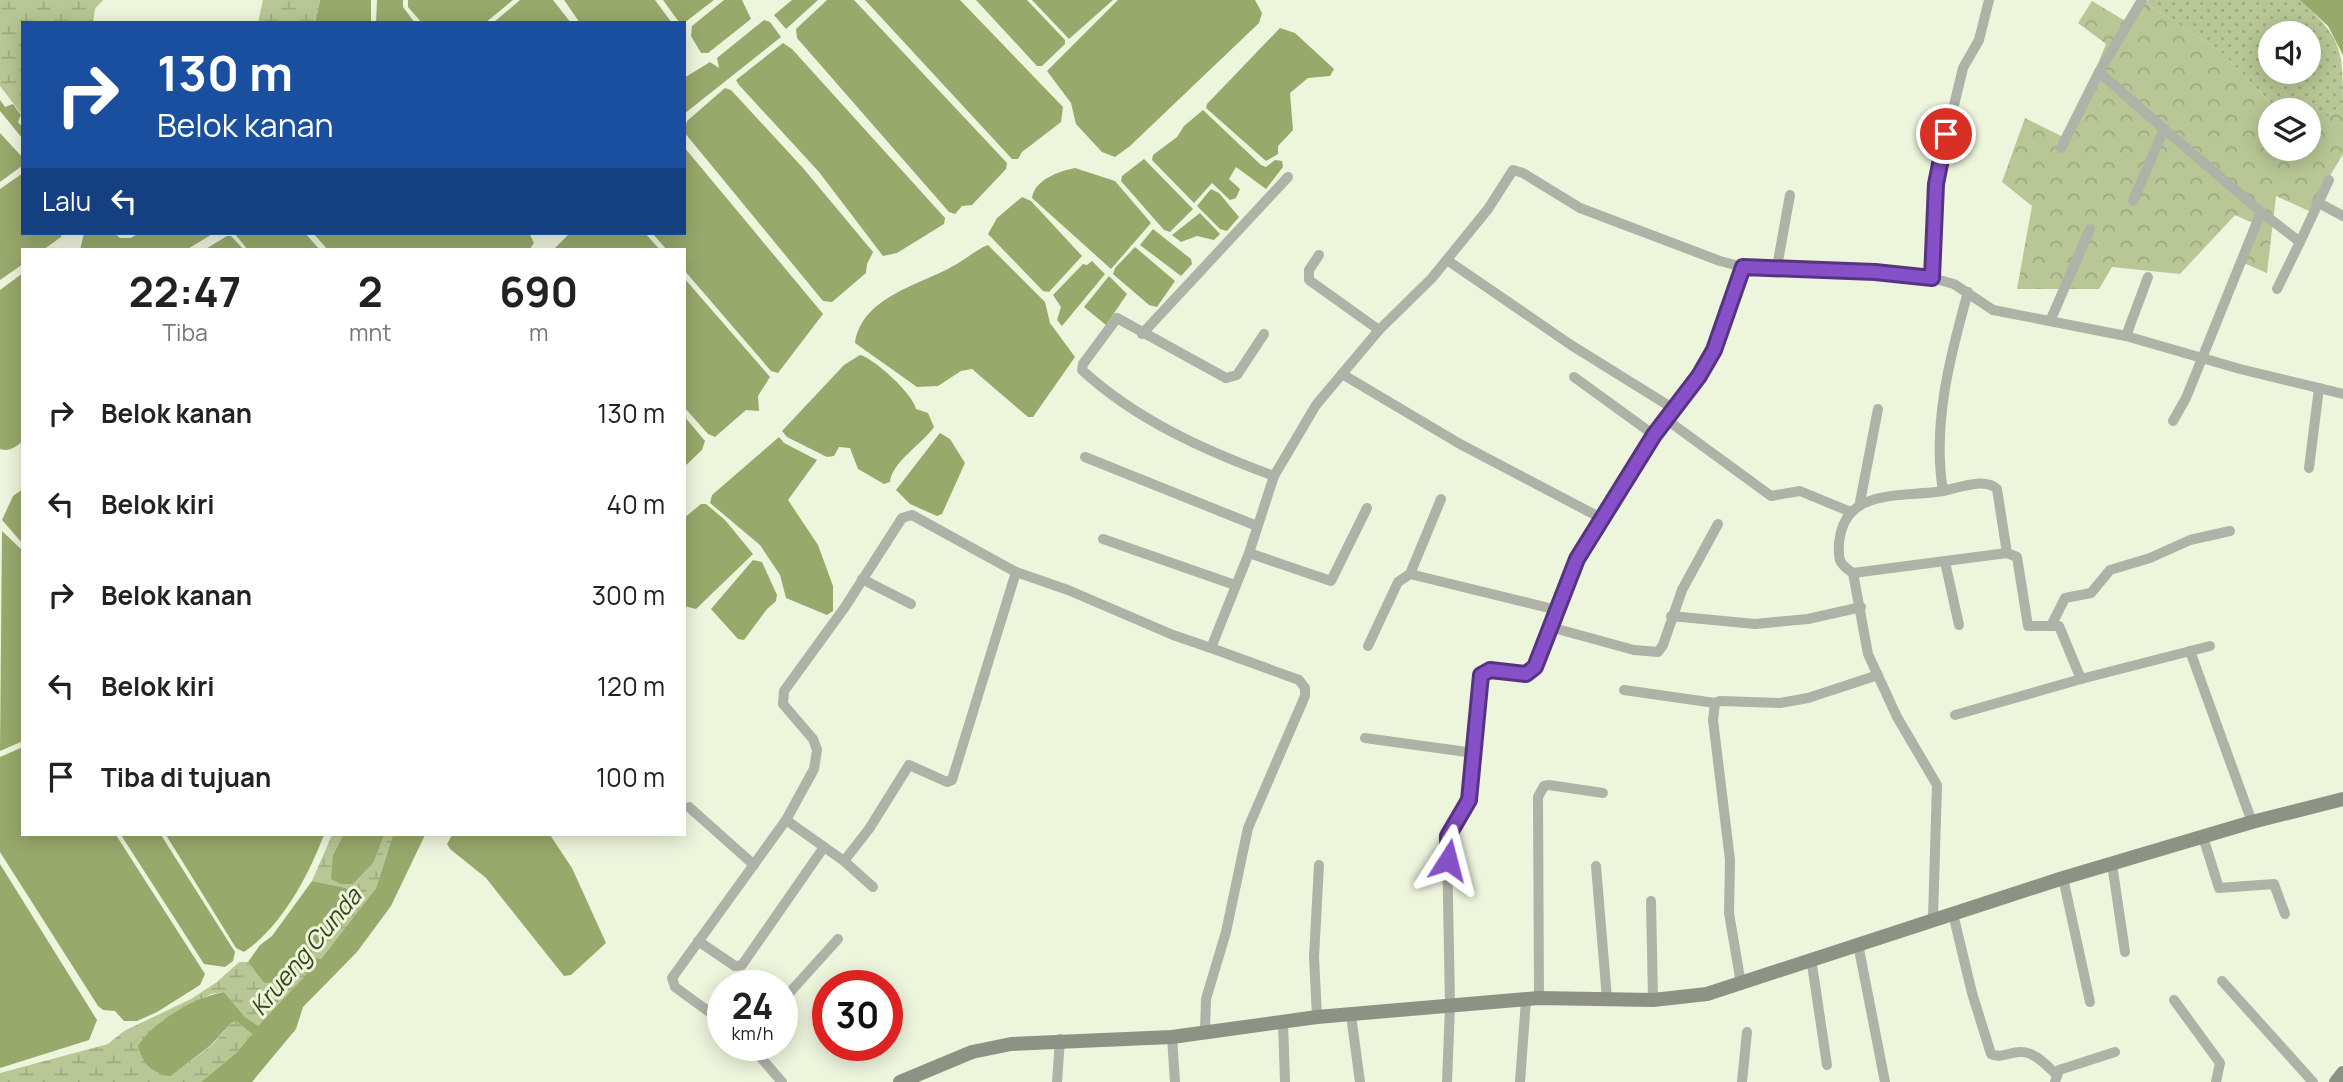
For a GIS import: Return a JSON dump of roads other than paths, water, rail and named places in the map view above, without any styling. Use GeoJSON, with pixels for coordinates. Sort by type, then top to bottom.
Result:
{"type":"FeatureCollection","features":[{"type":"Feature","properties":{"kind":"street"},"geometry":{"type":"LineString","coordinates":[[1932,278],[1933,212],[1941,155],[1963,68],[1979,40],[1989,0]]}},
{"type":"Feature","properties":{"kind":"street"},"geometry":{"type":"LineString","coordinates":[[2061,148],[2099,72],[2142,0]]}},
{"type":"Feature","properties":{"kind":"street"},"geometry":{"type":"LineString","coordinates":[[2099,72],[2261,212],[2300,242]]}},
{"type":"Feature","properties":{"kind":"street"},"geometry":{"type":"LineString","coordinates":[[2133,201],[2164,129]]}},
{"type":"Feature","properties":{"kind":"street"},"geometry":{"type":"LineString","coordinates":[[1211,648],[1274,476],[1315,405],[1379,330],[1447,260],[1488,209],[1510,173],[1517,170],[1580,208],[1666,243],[1743,267],[1932,278],[1968,292],[1993,310],[2051,319],[2126,336],[2200,358],[2343,394]]}},
{"type":"Feature","properties":{"kind":"street"},"geometry":{"type":"LineString","coordinates":[[1142,334],[1288,177]]}},
{"type":"Feature","properties":{"kind":"street"},"geometry":{"type":"LineString","coordinates":[[2277,289],[2329,180]]}},
{"type":"Feature","properties":{"kind":"street"},"geometry":{"type":"LineString","coordinates":[[1777,267],[1790,195]]}},
{"type":"Feature","properties":{"kind":"street"},"geometry":{"type":"LineString","coordinates":[[2317,202],[2343,216]]}},
{"type":"Feature","properties":{"kind":"street"},"geometry":{"type":"LineString","coordinates":[[2173,421],[2186,398],[2261,212]]}},
{"type":"Feature","properties":{"kind":"street"},"geometry":{"type":"LineString","coordinates":[[2051,319],[2090,229]]}},
{"type":"Feature","properties":{"kind":"street"},"geometry":{"type":"LineString","coordinates":[[1319,255],[1309,270],[1309,280],[1379,330]]}},
{"type":"Feature","properties":{"kind":"street"},"geometry":{"type":"LineString","coordinates":[[1447,260],[1571,345],[1674,409]]}},
{"type":"Feature","properties":{"kind":"street"},"geometry":{"type":"LineString","coordinates":[[1447,1082],[1450,1006],[1447,844],[1451,829],[1465,812],[1469,800],[1481,675],[1485,671],[1531,673],[1577,559],[1654,435],[1714,350],[1743,267]]}},
{"type":"Feature","properties":{"kind":"street"},"geometry":{"type":"LineString","coordinates":[[2126,336],[2148,277]]}},
{"type":"Feature","properties":{"kind":"street"},"geometry":{"type":"LineString","coordinates":[[1943,491],[1938,463],[1940,414],[1968,292]]}},
{"type":"Feature","properties":{"kind":"street"},"geometry":{"type":"LineString","coordinates":[[1264,334],[1237,375],[1232,378],[1220,376],[1117,318],[1083,364],[1082,370],[1133,410],[1211,451],[1274,476]]}},
{"type":"Feature","properties":{"kind":"street"},"geometry":{"type":"LineString","coordinates":[[1342,374],[1460,444],[1601,518]]}},
{"type":"Feature","properties":{"kind":"street"},"geometry":{"type":"LineString","coordinates":[[1574,377],[1654,435]]}},
{"type":"Feature","properties":{"kind":"street"},"geometry":{"type":"LineString","coordinates":[[2309,468],[2319,388]]}},
{"type":"Feature","properties":{"kind":"street"},"geometry":{"type":"LineString","coordinates":[[1878,409],[1860,502],[1850,512],[1840,536],[1838,559],[1842,566],[1853,573],[2007,553],[2017,557],[2028,626],[2052,624],[2061,630],[2081,679]]}},
{"type":"Feature","properties":{"kind":"street"},"geometry":{"type":"LineString","coordinates":[[1667,420],[1771,496],[1800,491],[1850,512]]}},
{"type":"Feature","properties":{"kind":"street"},"geometry":{"type":"LineString","coordinates":[[1085,457],[1257,526]]}},
{"type":"Feature","properties":{"kind":"street"},"geometry":{"type":"LineString","coordinates":[[1860,502],[1980,484],[1994,486],[2007,553]]}},
{"type":"Feature","properties":{"kind":"street"},"geometry":{"type":"LineString","coordinates":[[1410,574],[1441,499]]}},
{"type":"Feature","properties":{"kind":"street"},"geometry":{"type":"LineString","coordinates":[[1248,553],[1331,580],[1367,508]]}},
{"type":"Feature","properties":{"kind":"street"},"geometry":{"type":"LineString","coordinates":[[707,1010],[672,983],[698,941],[786,820],[814,769],[817,750],[813,739],[783,704],[784,691],[907,515],[1016,572],[1068,590],[1172,635],[1299,680],[1305,688],[1305,696],[1248,828],[1226,932],[1208,990],[1205,1030]]}},
{"type":"Feature","properties":{"kind":"street"},"geometry":{"type":"LineString","coordinates":[[1550,627],[1651,653],[1658,652],[1687,579],[1718,524]]}},
{"type":"Feature","properties":{"kind":"street"},"geometry":{"type":"LineString","coordinates":[[2052,624],[2065,597],[2091,593],[2110,570],[2150,558],[2190,540],[2230,531]]}},
{"type":"Feature","properties":{"kind":"street"},"geometry":{"type":"LineString","coordinates":[[1103,538],[1235,585]]}},
{"type":"Feature","properties":{"kind":"street"},"geometry":{"type":"LineString","coordinates":[[1945,562],[1959,625]]}},
{"type":"Feature","properties":{"kind":"street"},"geometry":{"type":"LineString","coordinates":[[844,861],[870,829],[909,765],[947,782],[953,779],[1016,572]]}},
{"type":"Feature","properties":{"kind":"street"},"geometry":{"type":"LineString","coordinates":[[1853,573],[1868,654],[1896,717],[1937,785],[1933,918]]}},
{"type":"Feature","properties":{"kind":"street"},"geometry":{"type":"LineString","coordinates":[[1368,646],[1398,582],[1403,576],[1410,574],[1557,610]]}},
{"type":"Feature","properties":{"kind":"street"},"geometry":{"type":"LineString","coordinates":[[862,579],[911,604]]}},
{"type":"Feature","properties":{"kind":"street"},"geometry":{"type":"LineString","coordinates":[[1671,616],[1755,624],[1808,618],[1861,607]]}},
{"type":"Feature","properties":{"kind":"street"},"geometry":{"type":"LineString","coordinates":[[1955,715],[2210,646]]}},
{"type":"Feature","properties":{"kind":"street"},"geometry":{"type":"LineString","coordinates":[[2190,651],[2252,822]]}},
{"type":"Feature","properties":{"kind":"street"},"geometry":{"type":"LineString","coordinates":[[1624,690],[1715,703],[1780,703],[1819,695],[1878,676]]}},
{"type":"Feature","properties":{"kind":"street"},"geometry":{"type":"LineString","coordinates":[[1715,703],[1713,720],[1730,860],[1729,913],[1741,984]]}},
{"type":"Feature","properties":{"kind":"street"},"geometry":{"type":"LineString","coordinates":[[1365,738],[1474,753]]}},
{"type":"Feature","properties":{"kind":"street"},"geometry":{"type":"LineString","coordinates":[[1520,1082],[1533,999],[1538,797],[1544,786],[1549,785],[1603,793]]}},
{"type":"Feature","properties":{"kind":"street"},"geometry":{"type":"LineString","coordinates":[[900,1082],[972,1052],[1060,1039],[1172,1037],[1205,1030],[1317,1017],[1533,999],[1653,1000],[1707,994],[1933,918],[2063,878],[2252,822],[2343,799]]}},
{"type":"Feature","properties":{"kind":"street"},"geometry":{"type":"LineString","coordinates":[[689,807],[754,865]]}},
{"type":"Feature","properties":{"kind":"street"},"geometry":{"type":"LineString","coordinates":[[786,820],[844,861],[873,887]]}},
{"type":"Feature","properties":{"kind":"street"},"geometry":{"type":"LineString","coordinates":[[2203,837],[2219,888],[2274,884],[2285,914]]}},
{"type":"Feature","properties":{"kind":"street"},"geometry":{"type":"LineString","coordinates":[[698,941],[735,966],[742,965],[824,846]]}},
{"type":"Feature","properties":{"kind":"street"},"geometry":{"type":"LineString","coordinates":[[2112,864],[2125,952]]}},
{"type":"Feature","properties":{"kind":"street"},"geometry":{"type":"LineString","coordinates":[[1317,1017],[1314,957],[1319,865]]}},
{"type":"Feature","properties":{"kind":"street"},"geometry":{"type":"LineString","coordinates":[[1596,866],[1607,999]]}},
{"type":"Feature","properties":{"kind":"street"},"geometry":{"type":"LineString","coordinates":[[2063,878],[2090,1002]]}},
{"type":"Feature","properties":{"kind":"street"},"geometry":{"type":"LineString","coordinates":[[1651,901],[1653,1000]]}},
{"type":"Feature","properties":{"kind":"street"},"geometry":{"type":"LineString","coordinates":[[1953,914],[1972,993],[1991,1054],[1998,1057],[2022,1052],[2029,1054],[2056,1078],[2115,1052]]}},
{"type":"Feature","properties":{"kind":"street"},"geometry":{"type":"LineString","coordinates":[[798,983],[838,939]]}},
{"type":"Feature","properties":{"kind":"street"},"geometry":{"type":"LineString","coordinates":[[1858,944],[1885,1082]]}},
{"type":"Feature","properties":{"kind":"street"},"geometry":{"type":"LineString","coordinates":[[1811,958],[1827,1065]]}},
{"type":"Feature","properties":{"kind":"street"},"geometry":{"type":"LineString","coordinates":[[2222,981],[2313,1082]]}},
{"type":"Feature","properties":{"kind":"street"},"geometry":{"type":"LineString","coordinates":[[2174,1000],[2220,1063],[2217,1082]]}},
{"type":"Feature","properties":{"kind":"street"},"geometry":{"type":"LineString","coordinates":[[1351,1015],[1360,1082]]}},
{"type":"Feature","properties":{"kind":"street"},"geometry":{"type":"LineString","coordinates":[[1283,1022],[1285,1082]]}},
{"type":"Feature","properties":{"kind":"street"},"geometry":{"type":"LineString","coordinates":[[1742,1082],[1747,1032]]}},
{"type":"Feature","properties":{"kind":"street"},"geometry":{"type":"LineString","coordinates":[[1172,1037],[1175,1082]]}},
{"type":"Feature","properties":{"kind":"street"},"geometry":{"type":"LineString","coordinates":[[1057,1082],[1060,1039]]}},
{"type":"Feature","properties":{"kind":"street"},"geometry":{"type":"LineString","coordinates":[[764,1061],[782,1082]]}},
{"type":"Feature","properties":{"kind":"street"},"geometry":{"type":"LineString","coordinates":[[2336,1082],[2343,1073]]}},
{"type":"Feature","properties":{"kind":"water"},"geometry":{"type":"Polygon","coordinates":[[[320,0],[371,0],[371,21],[315,21],[320,0]]]}},
{"type":"Feature","properties":{"kind":"water"},"geometry":{"type":"Polygon","coordinates":[[[377,0],[403,0],[403,7],[414,21],[376,21],[377,0]]]}},
{"type":"Feature","properties":{"kind":"water"},"geometry":{"type":"Polygon","coordinates":[[[408,0],[513,0],[487,21],[420,21],[408,7],[408,0]]]}},
{"type":"Feature","properties":{"kind":"water"},"geometry":{"type":"Polygon","coordinates":[[[520,0],[553,0],[569,21],[495,21],[520,0]]]}},
{"type":"Feature","properties":{"kind":"water"},"geometry":{"type":"Polygon","coordinates":[[[564,0],[655,0],[671,21],[579,21],[564,0]]]}},
{"type":"Feature","properties":{"kind":"water"},"geometry":{"type":"Polygon","coordinates":[[[663,0],[714,0],[686,21],[678,21],[663,0]]]}},
{"type":"Feature","properties":{"kind":"water"},"geometry":{"type":"Polygon","coordinates":[[[724,0],[742,0],[751,19],[708,53],[701,53],[691,36],[692,26],[724,0]]]}},
{"type":"Feature","properties":{"kind":"water"},"geometry":{"type":"Polygon","coordinates":[[[792,0],[818,0],[786,29],[774,15],[792,0]]]}},
{"type":"Feature","properties":{"kind":"water"},"geometry":{"type":"Polygon","coordinates":[[[827,0],[854,0],[1007,163],[1006,169],[972,205],[962,206],[955,214],[949,212],[797,38],[796,29],[827,0]]]}},
{"type":"Feature","properties":{"kind":"water"},"geometry":{"type":"Polygon","coordinates":[[[865,0],[960,0],[1063,107],[1061,122],[1022,152],[1018,159],[1012,159],[865,0]]]}},
{"type":"Feature","properties":{"kind":"water"},"geometry":{"type":"Polygon","coordinates":[[[976,0],[1027,0],[1065,40],[1065,44],[1042,66],[1037,66],[976,0]]]}},
{"type":"Feature","properties":{"kind":"water"},"geometry":{"type":"Polygon","coordinates":[[[1032,0],[1113,0],[1069,39],[1032,0]]]}},
{"type":"Feature","properties":{"kind":"water"},"geometry":{"type":"Polygon","coordinates":[[[1118,0],[1255,0],[1262,13],[1259,23],[1130,146],[1115,157],[1102,152],[1076,124],[1071,103],[1047,71],[1118,0]]]}},
{"type":"Feature","properties":{"kind":"water"},"geometry":{"type":"Polygon","coordinates":[[[2300,0],[2343,0],[2343,55],[2328,26],[2300,0]]]}},
{"type":"Feature","properties":{"kind":"water"},"geometry":{"type":"Polygon","coordinates":[[[764,20],[770,22],[781,37],[686,112],[686,77],[710,62],[719,68],[717,58],[764,20]]]}},
{"type":"Feature","properties":{"kind":"water"},"geometry":{"type":"Polygon","coordinates":[[[1280,28],[1295,33],[1334,69],[1330,76],[1308,78],[1290,93],[1293,130],[1278,146],[1278,154],[1266,161],[1206,108],[1280,28]]]}},
{"type":"Feature","properties":{"kind":"water"},"geometry":{"type":"Polygon","coordinates":[[[783,43],[792,49],[945,218],[944,224],[897,253],[883,256],[819,172],[736,80],[783,43]]]}},
{"type":"Feature","properties":{"kind":"water"},"geometry":{"type":"Polygon","coordinates":[[[725,88],[731,90],[803,168],[873,252],[866,273],[832,302],[823,301],[686,134],[687,121],[725,88]]]}},
{"type":"Feature","properties":{"kind":"water"},"geometry":{"type":"Polygon","coordinates":[[[0,100],[5,107],[13,104],[21,115],[18,122],[21,126],[21,137],[0,111],[0,100]]]}},
{"type":"Feature","properties":{"kind":"water"},"geometry":{"type":"Polygon","coordinates":[[[1203,110],[1261,165],[1266,167],[1275,160],[1282,161],[1283,167],[1266,189],[1236,167],[1229,179],[1240,189],[1236,198],[1230,200],[1212,183],[1194,203],[1152,160],[1153,155],[1177,137],[1184,126],[1203,110]]]}},
{"type":"Feature","properties":{"kind":"water"},"geometry":{"type":"Polygon","coordinates":[[[0,133],[21,156],[21,167],[0,182],[0,133]]]}},
{"type":"Feature","properties":{"kind":"water"},"geometry":{"type":"Polygon","coordinates":[[[686,149],[823,314],[778,373],[771,371],[686,272],[686,248],[665,248],[654,235],[686,235],[686,149]]]}},
{"type":"Feature","properties":{"kind":"water"},"geometry":{"type":"Polygon","coordinates":[[[1144,159],[1193,209],[1170,232],[1164,230],[1121,181],[1122,176],[1144,159]]]}},
{"type":"Feature","properties":{"kind":"water"},"geometry":{"type":"Polygon","coordinates":[[[1075,168],[1115,181],[1151,223],[1111,269],[1032,198],[1042,181],[1075,168]]]}},
{"type":"Feature","properties":{"kind":"water"},"geometry":{"type":"Polygon","coordinates":[[[21,174],[21,235],[62,235],[46,248],[21,248],[21,265],[0,280],[0,189],[21,174]]]}},
{"type":"Feature","properties":{"kind":"water"},"geometry":{"type":"Polygon","coordinates":[[[1211,189],[1219,193],[1239,217],[1227,231],[1220,229],[1197,206],[1211,189]]]}},
{"type":"Feature","properties":{"kind":"water"},"geometry":{"type":"Polygon","coordinates":[[[1022,197],[1031,201],[1082,256],[1049,292],[1043,291],[988,234],[997,218],[1022,197]]]}},
{"type":"Feature","properties":{"kind":"water"},"geometry":{"type":"Polygon","coordinates":[[[1200,213],[1220,234],[1214,240],[1197,236],[1181,242],[1172,235],[1200,213]]]}},
{"type":"Feature","properties":{"kind":"water"},"geometry":{"type":"Polygon","coordinates":[[[1153,229],[1191,259],[1192,264],[1181,276],[1140,245],[1153,229]]]}},
{"type":"Feature","properties":{"kind":"water"},"geometry":{"type":"Polygon","coordinates":[[[84,235],[131,238],[136,235],[211,235],[189,248],[80,248],[84,235]]]}},
{"type":"Feature","properties":{"kind":"water"},"geometry":{"type":"Polygon","coordinates":[[[236,235],[307,235],[318,248],[246,248],[236,235]]]}},
{"type":"Feature","properties":{"kind":"water"},"geometry":{"type":"Polygon","coordinates":[[[315,235],[530,235],[534,243],[530,248],[326,248],[315,235]]]}},
{"type":"Feature","properties":{"kind":"water"},"geometry":{"type":"Polygon","coordinates":[[[568,235],[647,235],[658,248],[555,248],[568,235]]]}},
{"type":"Feature","properties":{"kind":"water"},"geometry":{"type":"Polygon","coordinates":[[[231,236],[242,248],[207,248],[231,236]]]}},
{"type":"Feature","properties":{"kind":"water"},"geometry":{"type":"Polygon","coordinates":[[[988,245],[1045,302],[1050,323],[1075,357],[1033,417],[1028,417],[972,369],[961,371],[938,386],[917,387],[855,343],[860,327],[881,303],[988,245]]]}},
{"type":"Feature","properties":{"kind":"water"},"geometry":{"type":"Polygon","coordinates":[[[1135,247],[1175,281],[1157,307],[1149,305],[1113,274],[1115,268],[1135,247]]]}},
{"type":"Feature","properties":{"kind":"water"},"geometry":{"type":"Polygon","coordinates":[[[1092,261],[1105,274],[1062,326],[1057,320],[1061,307],[1053,295],[1083,264],[1087,265],[1092,261]]]}},
{"type":"Feature","properties":{"kind":"water"},"geometry":{"type":"Polygon","coordinates":[[[21,274],[21,442],[7,450],[0,449],[0,290],[21,274]]]}},
{"type":"Feature","properties":{"kind":"water"},"geometry":{"type":"Polygon","coordinates":[[[1109,276],[1127,294],[1106,325],[1084,307],[1109,276]]]}},
{"type":"Feature","properties":{"kind":"water"},"geometry":{"type":"Polygon","coordinates":[[[686,280],[770,377],[758,396],[759,411],[746,410],[715,437],[708,434],[686,409],[686,280]]]}},
{"type":"Feature","properties":{"kind":"water"},"geometry":{"type":"Polygon","coordinates":[[[860,355],[875,363],[892,378],[908,395],[916,409],[928,413],[934,427],[896,467],[890,482],[884,484],[858,469],[850,448],[839,447],[834,456],[827,457],[787,437],[782,431],[844,365],[860,355]]]}},
{"type":"Feature","properties":{"kind":"water"},"geometry":{"type":"Polygon","coordinates":[[[686,418],[705,441],[702,450],[686,465],[686,418]]]}},
{"type":"Feature","properties":{"kind":"water"},"geometry":{"type":"Polygon","coordinates":[[[940,433],[950,439],[965,463],[942,514],[937,516],[910,504],[896,490],[940,433]]]}},
{"type":"Feature","properties":{"kind":"water"},"geometry":{"type":"Polygon","coordinates":[[[779,437],[784,443],[817,460],[788,500],[818,545],[833,586],[833,611],[827,615],[786,598],[780,575],[760,545],[710,503],[712,495],[779,437]]]}},
{"type":"Feature","properties":{"kind":"water"},"geometry":{"type":"Polygon","coordinates":[[[21,490],[21,542],[2,520],[13,496],[21,490]]]}},
{"type":"Feature","properties":{"kind":"water"},"geometry":{"type":"Polygon","coordinates":[[[701,504],[706,504],[725,520],[753,554],[696,609],[686,606],[686,516],[701,504]]]}},
{"type":"Feature","properties":{"kind":"water"},"geometry":{"type":"Polygon","coordinates":[[[2,531],[21,549],[21,742],[0,751],[2,531]]]}},
{"type":"Feature","properties":{"kind":"water"},"geometry":{"type":"Polygon","coordinates":[[[753,560],[762,562],[777,595],[776,601],[744,640],[738,639],[711,609],[753,560]]]}},
{"type":"Feature","properties":{"kind":"water"},"geometry":{"type":"Polygon","coordinates":[[[21,748],[21,836],[117,836],[205,974],[200,985],[157,1012],[137,1021],[124,1021],[115,1011],[103,1010],[98,1006],[0,852],[0,757],[21,748]]]}},
{"type":"Feature","properties":{"kind":"water"},"geometry":{"type":"Polygon","coordinates":[[[122,836],[162,836],[235,952],[233,961],[225,967],[204,964],[122,836]]]}},
{"type":"Feature","properties":{"kind":"water"},"geometry":{"type":"Polygon","coordinates":[[[167,836],[324,836],[310,867],[282,914],[258,941],[244,952],[236,948],[167,836]]]}},
{"type":"Feature","properties":{"kind":"water"},"geometry":{"type":"Polygon","coordinates":[[[342,836],[384,836],[374,862],[353,884],[341,884],[331,879],[333,855],[342,836]]]}},
{"type":"Feature","properties":{"kind":"water","name":"Krueng Cunda"},"geometry":{"type":"Polygon","coordinates":[[[393,836],[425,836],[391,906],[357,952],[303,1007],[296,1029],[252,1082],[201,1082],[236,1053],[252,1034],[236,1021],[211,1045],[171,1076],[149,1067],[138,1046],[154,1028],[176,1012],[201,999],[224,992],[245,1017],[258,1026],[307,974],[298,966],[281,982],[264,983],[248,962],[260,945],[272,936],[312,881],[346,888],[353,897],[345,916],[312,952],[313,957],[321,959],[376,888],[393,836]]]}},
{"type":"Feature","properties":{"kind":"water"},"geometry":{"type":"Polygon","coordinates":[[[451,836],[551,836],[572,868],[606,943],[571,975],[564,976],[486,878],[447,844],[451,836]]]}},
{"type":"Feature","properties":{"kind":"water"},"geometry":{"type":"Polygon","coordinates":[[[0,864],[97,1020],[89,1040],[0,1068],[0,864]]]}}]}
